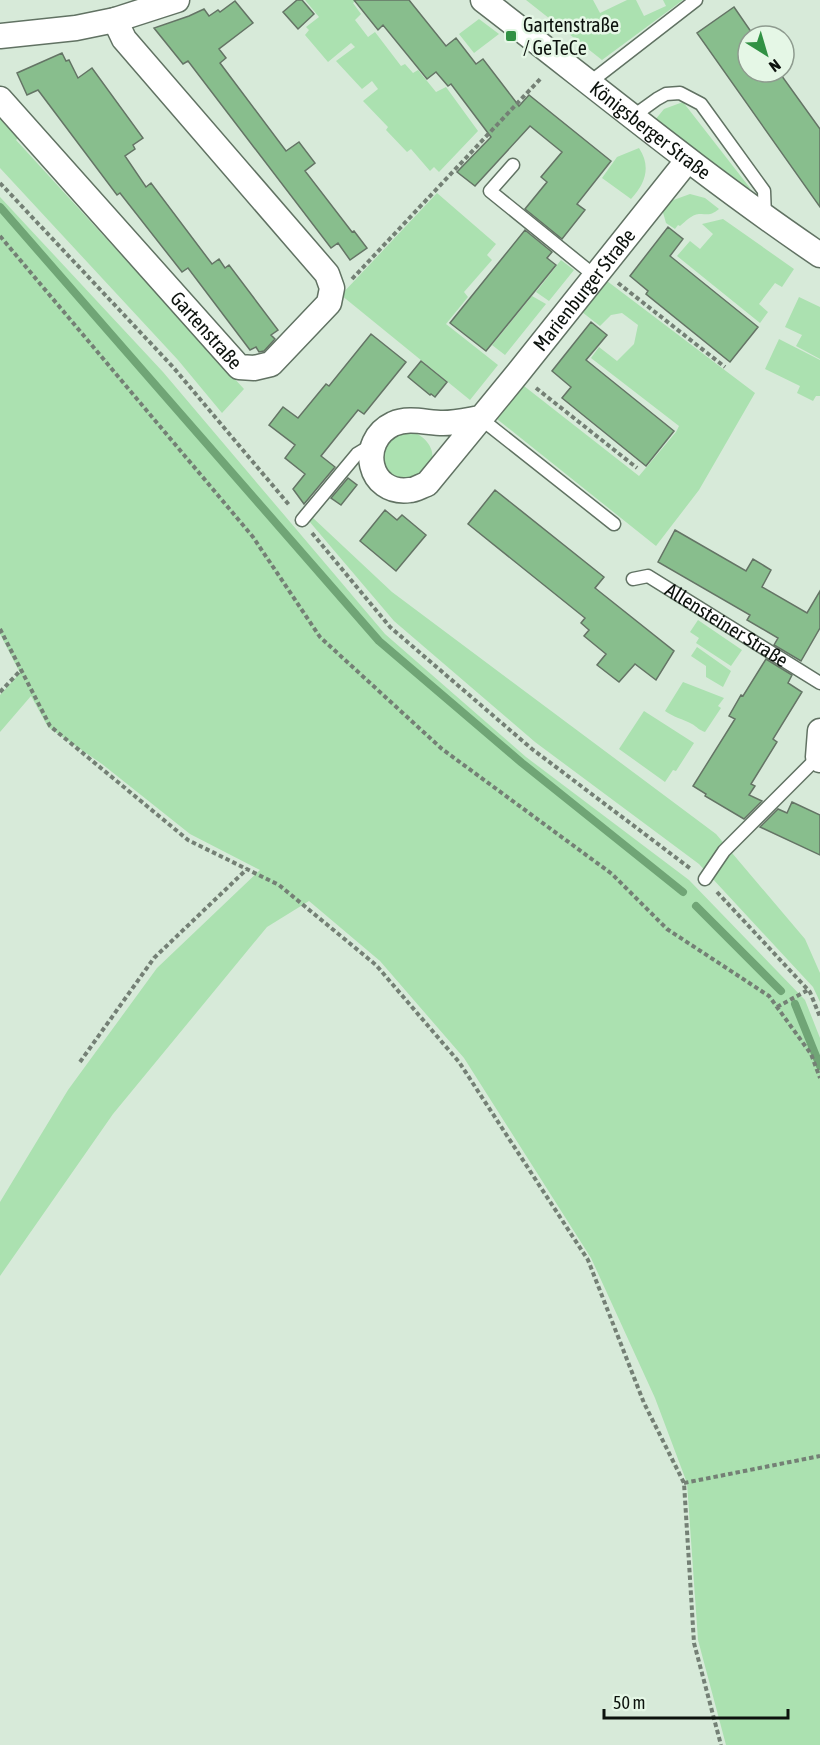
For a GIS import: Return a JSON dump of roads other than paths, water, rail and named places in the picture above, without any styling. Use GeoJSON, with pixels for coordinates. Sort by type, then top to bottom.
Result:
{"type":"FeatureCollection","features":[{"type":"Feature","properties":{"kind":"street"},"geometry":{"type":"LineString","coordinates":[[0,36],[76,28],[116,20],[177,0]]}},
{"type":"Feature","properties":{"kind":"street","name":"Königsberger Straße"},"geometry":{"type":"LineString","coordinates":[[483,0],[687,161],[820,255]]}},
{"type":"Feature","properties":{"kind":"street","name":"Gartenstraße"},"geometry":{"type":"LineString","coordinates":[[0,99],[239,367],[254,369],[271,364],[329,303],[332,288],[327,274],[124,39],[116,20]]}},
{"type":"Feature","properties":{"kind":"street","name":"Marienburger Straße"},"geometry":{"type":"LineString","coordinates":[[372,445],[372,468],[380,482],[395,490],[410,490],[427,484],[687,161]]}},
{"type":"Feature","properties":{"kind":"street"},"geometry":{"type":"LineString","coordinates":[[372,445],[382,431],[395,423],[411,421],[445,423],[480,418]]}},
{"type":"Feature","properties":{"kind":"street"},"geometry":{"type":"LineString","coordinates":[[819,758],[820,731]]}},
{"type":"Feature","properties":{"kind":"lane"},"geometry":{"type":"LineString","coordinates":[[589,83],[696,0]]}},
{"type":"Feature","properties":{"kind":"lane"},"geometry":{"type":"LineString","coordinates":[[632,117],[666,94],[680,93],[702,104],[764,191],[766,219]]}},
{"type":"Feature","properties":{"kind":"lane"},"geometry":{"type":"LineString","coordinates":[[513,165],[490,191],[598,273]]}},
{"type":"Feature","properties":{"kind":"lane"},"geometry":{"type":"LineString","coordinates":[[480,418],[614,524]]}},
{"type":"Feature","properties":{"kind":"lane"},"geometry":{"type":"LineString","coordinates":[[302,520],[357,454],[372,445]]}},
{"type":"Feature","properties":{"kind":"lane","name":"Allensteiner Straße"},"geometry":{"type":"LineString","coordinates":[[633,579],[648,576],[820,683]]}},
{"type":"Feature","properties":{"kind":"lane"},"geometry":{"type":"LineString","coordinates":[[705,879],[724,851],[819,758]]}},
{"type":"Feature","properties":{"kind":"waterway"},"geometry":{"type":"LineString","coordinates":[[0,207],[379,641],[522,763],[683,892]]}},
{"type":"Feature","properties":{"kind":"waterway"},"geometry":{"type":"LineString","coordinates":[[696,906],[781,991]]}},
{"type":"Feature","properties":{"kind":"waterway"},"geometry":{"type":"LineString","coordinates":[[795,1004],[820,1066]]}},
{"type":"Feature","properties":{"kind":"place","name":"Gartenstraße / GeTeCe"},"geometry":{"type":"Point","coordinates":[511,36]}}]}
